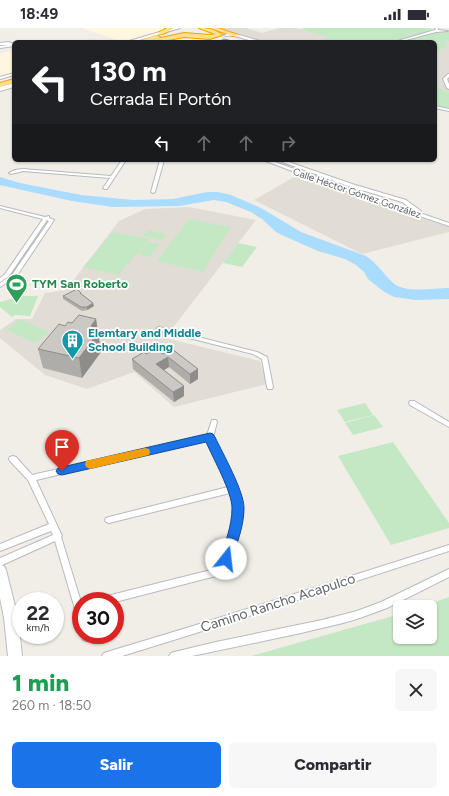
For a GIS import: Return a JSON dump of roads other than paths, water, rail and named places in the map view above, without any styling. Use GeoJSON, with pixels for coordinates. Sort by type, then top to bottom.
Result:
{"type":"FeatureCollection","features":[{"type":"Feature","properties":{"kind":"highway"},"geometry":{"type":"LineString","coordinates":[[161,33],[171,28]]}},
{"type":"Feature","properties":{"kind":"highway"},"geometry":{"type":"LineString","coordinates":[[145,40],[187,28]]}},
{"type":"Feature","properties":{"kind":"highway"},"geometry":{"type":"LineString","coordinates":[[157,40],[202,28],[218,33],[219,35],[215,37],[187,34],[159,40]]}},
{"type":"Feature","properties":{"kind":"highway"},"geometry":{"type":"LineString","coordinates":[[213,28],[238,37]]}},
{"type":"Feature","properties":{"kind":"highway"},"geometry":{"type":"LineString","coordinates":[[0,80],[12,77]]}},
{"type":"Feature","properties":{"kind":"highway"},"geometry":{"type":"LineString","coordinates":[[0,86],[12,82]]}},
{"type":"Feature","properties":{"kind":"street"},"geometry":{"type":"LineString","coordinates":[[135,40],[178,28]]}},
{"type":"Feature","properties":{"kind":"street"},"geometry":{"type":"LineString","coordinates":[[401,40],[437,29],[447,31]]}},
{"type":"Feature","properties":{"kind":"street"},"geometry":{"type":"LineString","coordinates":[[215,37],[238,37],[250,40]]}},
{"type":"Feature","properties":{"kind":"street"},"geometry":{"type":"LineString","coordinates":[[238,37],[246,40]]}},
{"type":"Feature","properties":{"kind":"street"},"geometry":{"type":"LineString","coordinates":[[3,39],[12,44]]}},
{"type":"Feature","properties":{"kind":"street"},"geometry":{"type":"LineString","coordinates":[[1,47],[12,44]]}},
{"type":"Feature","properties":{"kind":"street"},"geometry":{"type":"LineString","coordinates":[[1,47],[12,51]]}},
{"type":"Feature","properties":{"kind":"street"},"geometry":{"type":"LineString","coordinates":[[449,75],[445,79],[449,88]]}},
{"type":"Feature","properties":{"kind":"street"},"geometry":{"type":"LineString","coordinates":[[0,89],[12,86]]}},
{"type":"Feature","properties":{"kind":"street"},"geometry":{"type":"LineString","coordinates":[[437,107],[449,110]]}},
{"type":"Feature","properties":{"kind":"street"},"geometry":{"type":"LineString","coordinates":[[105,188],[123,162]]}},
{"type":"Feature","properties":{"kind":"street"},"geometry":{"type":"LineString","coordinates":[[153,192],[161,162]]}},
{"type":"Feature","properties":{"kind":"street","name":"Calle Héctor Gómez González"},"geometry":{"type":"LineString","coordinates":[[270,162],[344,189],[449,222]]}},
{"type":"Feature","properties":{"kind":"street","name":"Calle Héctor Gómez González"},"geometry":{"type":"LineString","coordinates":[[284,162],[328,178],[406,202],[418,213],[449,225]]}},
{"type":"Feature","properties":{"kind":"street"},"geometry":{"type":"LineString","coordinates":[[11,173],[23,170],[113,177]]}},
{"type":"Feature","properties":{"kind":"street"},"geometry":{"type":"LineString","coordinates":[[399,200],[404,204],[400,207]]}},
{"type":"Feature","properties":{"kind":"street"},"geometry":{"type":"LineString","coordinates":[[0,207],[52,219],[14,276],[0,286]]}},
{"type":"Feature","properties":{"kind":"street"},"geometry":{"type":"LineString","coordinates":[[0,280],[7,275],[47,217]]}},
{"type":"Feature","properties":{"kind":"street"},"geometry":{"type":"LineString","coordinates":[[26,247],[34,247]]}},
{"type":"Feature","properties":{"kind":"street"},"geometry":{"type":"LineString","coordinates":[[7,275],[14,276]]}},
{"type":"Feature","properties":{"kind":"street"},"geometry":{"type":"LineString","coordinates":[[159,330],[255,353],[265,358],[270,387]]}},
{"type":"Feature","properties":{"kind":"street"},"geometry":{"type":"LineString","coordinates":[[412,403],[449,425]]}},
{"type":"Feature","properties":{"kind":"street"},"geometry":{"type":"LineString","coordinates":[[124,596],[217,572],[221,569],[226,559],[239,515],[233,489],[210,437],[214,422]]}},
{"type":"Feature","properties":{"kind":"street"},"geometry":{"type":"LineString","coordinates":[[31,478],[210,437]]}},
{"type":"Feature","properties":{"kind":"street"},"geometry":{"type":"LineString","coordinates":[[13,459],[31,478],[54,526],[75,592]]}},
{"type":"Feature","properties":{"kind":"street"},"geometry":{"type":"LineString","coordinates":[[109,520],[233,489]]}},
{"type":"Feature","properties":{"kind":"street"},"geometry":{"type":"LineString","coordinates":[[0,548],[54,526]]}},
{"type":"Feature","properties":{"kind":"street"},"geometry":{"type":"LineString","coordinates":[[0,562],[58,536]]}},
{"type":"Feature","properties":{"kind":"street","name":"Camino Rancho Acapulco"},"geometry":{"type":"LineString","coordinates":[[107,656],[186,634],[371,572],[449,548]]}},
{"type":"Feature","properties":{"kind":"street"},"geometry":{"type":"LineString","coordinates":[[0,570],[11,618],[15,656]]}},
{"type":"Feature","properties":{"kind":"street"},"geometry":{"type":"LineString","coordinates":[[174,656],[200,649],[344,619],[380,606],[449,574]]}},
{"type":"Feature","properties":{"kind":"water"},"geometry":{"type":"Polygon","coordinates":[[[0,177],[20,183],[81,195],[133,200],[173,199],[207,192],[218,192],[231,195],[261,208],[301,232],[366,256],[397,286],[411,289],[449,288],[449,299],[416,300],[394,297],[383,291],[368,279],[364,272],[356,265],[345,259],[318,251],[284,236],[276,232],[262,219],[251,212],[226,202],[214,200],[179,206],[113,207],[72,201],[0,185],[0,177]]]}},
{"type":"Feature","properties":{"kind":"place","name":"TYM San Roberto"},"geometry":{"type":"Point","coordinates":[17,304]}},
{"type":"Feature","properties":{"kind":"place","name":"Elemtary and Middle School Building"},"geometry":{"type":"Point","coordinates":[72,360]}}]}
